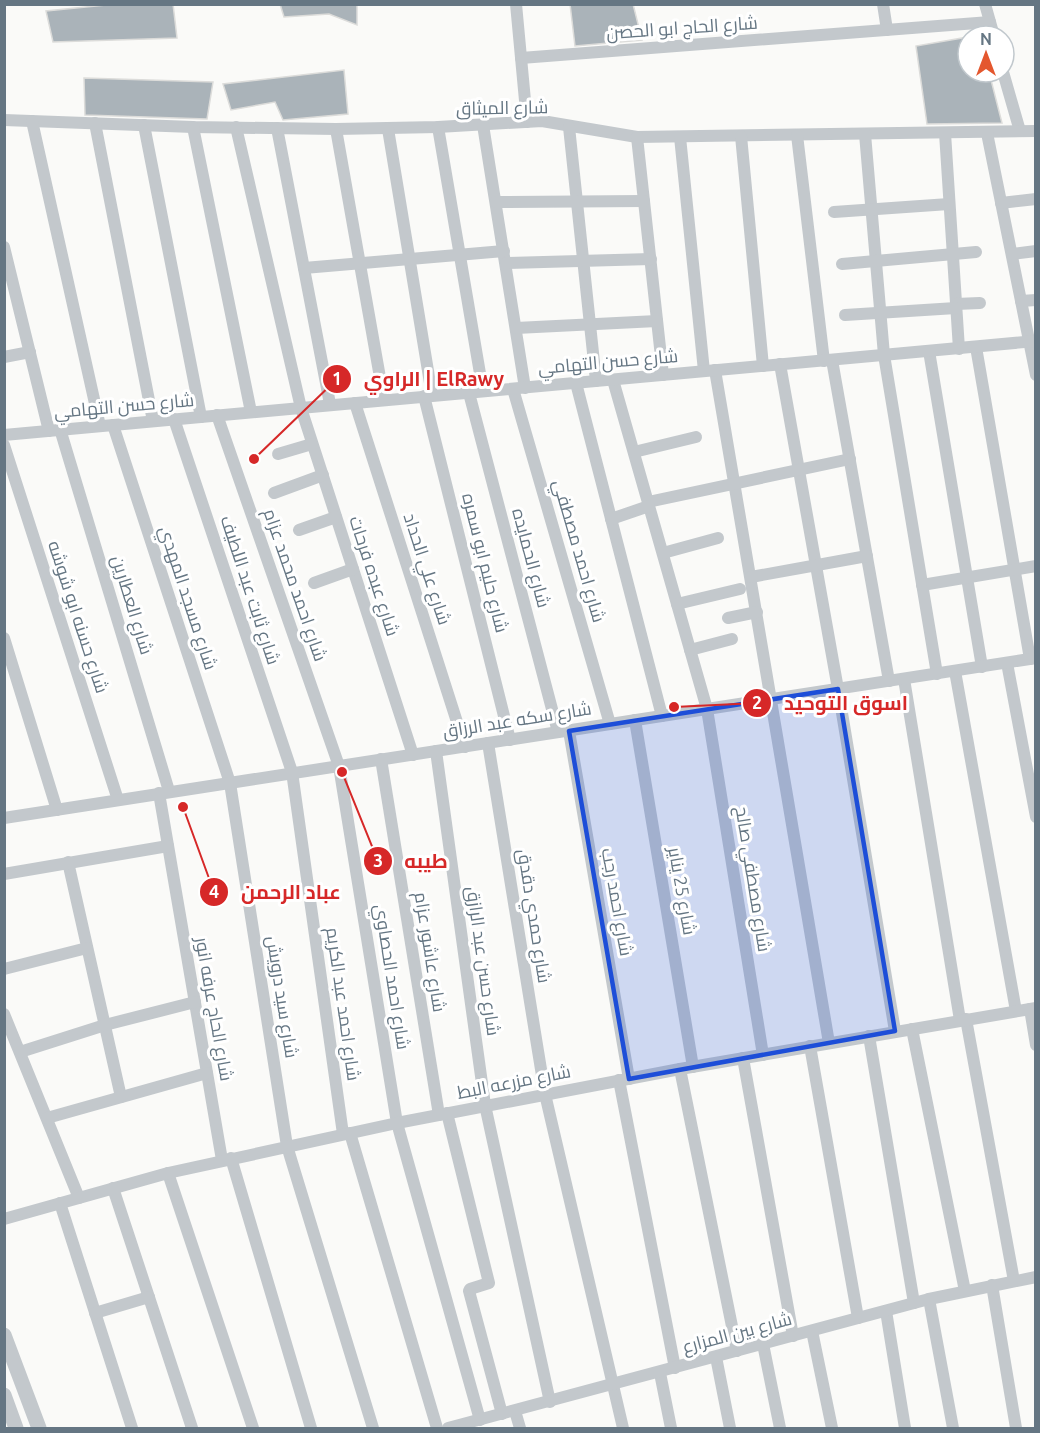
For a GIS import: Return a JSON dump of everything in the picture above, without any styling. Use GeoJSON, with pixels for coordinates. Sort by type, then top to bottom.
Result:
{"type":"FeatureCollection","features":[{"type":"Feature","properties":{"kind":"street"},"geometry":{"type":"LineString","coordinates":[[516,4],[527,122]]}},
{"type":"Feature","properties":{"kind":"street"},"geometry":{"type":"LineString","coordinates":[[883,4],[887,30]]}},
{"type":"Feature","properties":{"kind":"street"},"geometry":{"type":"LineString","coordinates":[[985,4],[990,22]]}},
{"type":"Feature","properties":{"kind":"street","name":"شارع الحاج ابو الحصن"},"geometry":{"type":"LineString","coordinates":[[521,58],[990,22]]}},
{"type":"Feature","properties":{"kind":"street"},"geometry":{"type":"LineString","coordinates":[[1007,84],[1020,131]]}},
{"type":"Feature","properties":{"kind":"street","name":"شارع الميثاق"},"geometry":{"type":"LineString","coordinates":[[4,120],[277,129],[388,129],[542,121],[637,137],[1035,131]]}},
{"type":"Feature","properties":{"kind":"street","name":"شارع مسجد المهدي"},"geometry":{"type":"LineString","coordinates":[[32,121],[106,425],[230,783]]}},
{"type":"Feature","properties":{"kind":"street"},"geometry":{"type":"LineString","coordinates":[[95,123],[153,421]]}},
{"type":"Feature","properties":{"kind":"street"},"geometry":{"type":"LineString","coordinates":[[144,125],[201,417]]}},
{"type":"Feature","properties":{"kind":"street","name":"شارع احمد مصطفي"},"geometry":{"type":"LineString","coordinates":[[483,125],[516,328],[519,388],[610,724]]}},
{"type":"Feature","properties":{"kind":"street"},"geometry":{"type":"LineString","coordinates":[[193,127],[251,412]]}},
{"type":"Feature","properties":{"kind":"street","name":"شارع عبده فرحات"},"geometry":{"type":"LineString","coordinates":[[236,127],[301,408],[413,755]]}},
{"type":"Feature","properties":{"kind":"street"},"geometry":{"type":"LineString","coordinates":[[438,127],[483,392]]}},
{"type":"Feature","properties":{"kind":"street"},"geometry":{"type":"LineString","coordinates":[[569,127],[596,381]]}},
{"type":"Feature","properties":{"kind":"street"},"geometry":{"type":"LineString","coordinates":[[277,129],[330,404]]}},
{"type":"Feature","properties":{"kind":"street"},"geometry":{"type":"LineString","coordinates":[[336,129],[384,400]]}},
{"type":"Feature","properties":{"kind":"street","name":"شارع حليم ابو سمره"},"geometry":{"type":"LineString","coordinates":[[388,129],[410,258],[428,396],[510,740]]}},
{"type":"Feature","properties":{"kind":"street"},"geometry":{"type":"LineString","coordinates":[[945,133],[951,254],[959,348]]}},
{"type":"Feature","properties":{"kind":"street"},"geometry":{"type":"LineString","coordinates":[[987,133],[1021,301],[1032,342],[1035,375]]}},
{"type":"Feature","properties":{"kind":"street"},"geometry":{"type":"LineString","coordinates":[[865,134],[884,355],[937,674]]}},
{"type":"Feature","properties":{"kind":"street"},"geometry":{"type":"LineString","coordinates":[[796,135],[828,360],[849,459],[889,681]]}},
{"type":"Feature","properties":{"kind":"street"},"geometry":{"type":"LineString","coordinates":[[741,136],[763,366]]}},
{"type":"Feature","properties":{"kind":"street"},"geometry":{"type":"LineString","coordinates":[[637,137],[663,375]]}},
{"type":"Feature","properties":{"kind":"street"},"geometry":{"type":"LineString","coordinates":[[680,137],[710,370],[751,577],[829,1043]]}},
{"type":"Feature","properties":{"kind":"street"},"geometry":{"type":"LineString","coordinates":[[1001,203],[1035,199]]}},
{"type":"Feature","properties":{"kind":"street"},"geometry":{"type":"LineString","coordinates":[[496,202],[644,201]]}},
{"type":"Feature","properties":{"kind":"street"},"geometry":{"type":"LineString","coordinates":[[834,212],[949,204]]}},
{"type":"Feature","properties":{"kind":"street","name":"شارع العطارين"},"geometry":{"type":"LineString","coordinates":[[4,247],[30,352],[164,792]]}},
{"type":"Feature","properties":{"kind":"street"},"geometry":{"type":"LineString","coordinates":[[842,264],[976,252]]}},
{"type":"Feature","properties":{"kind":"street"},"geometry":{"type":"LineString","coordinates":[[1011,254],[1035,252]]}},
{"type":"Feature","properties":{"kind":"street"},"geometry":{"type":"LineString","coordinates":[[304,268],[460,254],[584,261],[651,259]]}},
{"type":"Feature","properties":{"kind":"street"},"geometry":{"type":"LineString","coordinates":[[1021,301],[1035,300]]}},
{"type":"Feature","properties":{"kind":"street"},"geometry":{"type":"LineString","coordinates":[[845,315],[980,303]]}},
{"type":"Feature","properties":{"kind":"street"},"geometry":{"type":"LineString","coordinates":[[516,328],[657,321]]}},
{"type":"Feature","properties":{"kind":"street","name":"شارع حسن التهامي"},"geometry":{"type":"LineString","coordinates":[[4,435],[1032,342]]}},
{"type":"Feature","properties":{"kind":"street"},"geometry":{"type":"LineString","coordinates":[[976,347],[1014,570],[1033,659]]}},
{"type":"Feature","properties":{"kind":"street"},"geometry":{"type":"LineString","coordinates":[[929,351],[982,667]]}},
{"type":"Feature","properties":{"kind":"street"},"geometry":{"type":"LineString","coordinates":[[4,357],[30,352]]}},
{"type":"Feature","properties":{"kind":"street"},"geometry":{"type":"LineString","coordinates":[[780,364],[896,1031]]}},
{"type":"Feature","properties":{"kind":"street","name":"شارع مصطفي صالح"},"geometry":{"type":"LineString","coordinates":[[613,380],[707,709],[763,1055]]}},
{"type":"Feature","properties":{"kind":"street"},"geometry":{"type":"LineString","coordinates":[[576,383],[662,716]]}},
{"type":"Feature","properties":{"kind":"street","name":"شارع الحمايده"},"geometry":{"type":"LineString","coordinates":[[469,393],[564,731]]}},
{"type":"Feature","properties":{"kind":"street","name":"شارع علي الحداد"},"geometry":{"type":"LineString","coordinates":[[355,403],[465,747]]}},
{"type":"Feature","properties":{"kind":"street","name":"شارع احمد محمد عزام"},"geometry":{"type":"LineString","coordinates":[[217,415],[339,766]]}},
{"type":"Feature","properties":{"kind":"street","name":"شارع ثابت عبد اللطيف"},"geometry":{"type":"LineString","coordinates":[[174,419],[292,772]]}},
{"type":"Feature","properties":{"kind":"street"},"geometry":{"type":"LineString","coordinates":[[634,452],[696,437]]}},
{"type":"Feature","properties":{"kind":"street"},"geometry":{"type":"LineString","coordinates":[[278,454],[312,444]]}},
{"type":"Feature","properties":{"kind":"street","name":"شارع حسنه ابو شوشه"},"geometry":{"type":"LineString","coordinates":[[4,445],[118,800]]}},
{"type":"Feature","properties":{"kind":"street"},"geometry":{"type":"LineString","coordinates":[[611,519],[649,504],[734,483],[849,459]]}},
{"type":"Feature","properties":{"kind":"street"},"geometry":{"type":"LineString","coordinates":[[274,493],[323,475]]}},
{"type":"Feature","properties":{"kind":"street"},"geometry":{"type":"LineString","coordinates":[[299,530],[336,517]]}},
{"type":"Feature","properties":{"kind":"street"},"geometry":{"type":"LineString","coordinates":[[663,553],[718,538]]}},
{"type":"Feature","properties":{"kind":"street"},"geometry":{"type":"LineString","coordinates":[[751,577],[867,556]]}},
{"type":"Feature","properties":{"kind":"street"},"geometry":{"type":"LineString","coordinates":[[922,585],[1035,566]]}},
{"type":"Feature","properties":{"kind":"street"},"geometry":{"type":"LineString","coordinates":[[314,583],[353,569]]}},
{"type":"Feature","properties":{"kind":"street"},"geometry":{"type":"LineString","coordinates":[[677,604],[740,589]]}},
{"type":"Feature","properties":{"kind":"street"},"geometry":{"type":"LineString","coordinates":[[728,618],[757,612]]}},
{"type":"Feature","properties":{"kind":"street"},"geometry":{"type":"LineString","coordinates":[[4,638],[57,810]]}},
{"type":"Feature","properties":{"kind":"street"},"geometry":{"type":"LineString","coordinates":[[690,650],[732,639]]}},
{"type":"Feature","properties":{"kind":"street","name":"شارع سكه عبد الرزاق"},"geometry":{"type":"LineString","coordinates":[[4,818],[1033,659]]}},
{"type":"Feature","properties":{"kind":"street"},"geometry":{"type":"LineString","coordinates":[[1007,663],[1035,817]]}},
{"type":"Feature","properties":{"kind":"street"},"geometry":{"type":"LineString","coordinates":[[955,671],[1016,1011]]}},
{"type":"Feature","properties":{"kind":"street"},"geometry":{"type":"LineString","coordinates":[[904,679],[963,1020],[1014,1281]]}},
{"type":"Feature","properties":{"kind":"street","name":"شارع 25 يناير"},"geometry":{"type":"LineString","coordinates":[[634,720],[693,1067]]}},
{"type":"Feature","properties":{"kind":"street","name":"شارع احمد رجب"},"geometry":{"type":"LineString","coordinates":[[564,731],[675,1368]]}},
{"type":"Feature","properties":{"kind":"street","name":"شارع حمدي دقدق"},"geometry":{"type":"LineString","coordinates":[[488,743],[545,1094],[623,1428]]}},
{"type":"Feature","properties":{"kind":"street","name":"شارع حسن عبد الرازق"},"geometry":{"type":"LineString","coordinates":[[436,751],[485,1105],[550,1402]]}},
{"type":"Feature","properties":{"kind":"street","name":"شارع عاشور عزام"},"geometry":{"type":"LineString","coordinates":[[381,759],[443,1114],[489,1283],[469,1291],[502,1414]]}},
{"type":"Feature","properties":{"kind":"street","name":"شارع احمد الحصاوي"},"geometry":{"type":"LineString","coordinates":[[339,766],[397,1123],[487,1422]]}},
{"type":"Feature","properties":{"kind":"street","name":"شارع احمد عبد الكريم"},"geometry":{"type":"LineString","coordinates":[[292,772],[347,1134],[437,1428]]}},
{"type":"Feature","properties":{"kind":"street","name":"شارع سيد درويش"},"geometry":{"type":"LineString","coordinates":[[230,783],[287,1146],[373,1428]]}},
{"type":"Feature","properties":{"kind":"street","name":"شارع الحاج عرفه انور"},"geometry":{"type":"LineString","coordinates":[[164,792],[168,846],[207,1074],[226,1159],[311,1428]]}},
{"type":"Feature","properties":{"kind":"street"},"geometry":{"type":"LineString","coordinates":[[4,873],[168,846]]}},
{"type":"Feature","properties":{"kind":"street"},"geometry":{"type":"LineString","coordinates":[[68,862],[121,1097]]}},
{"type":"Feature","properties":{"kind":"street"},"geometry":{"type":"LineString","coordinates":[[4,969],[87,948]]}},
{"type":"Feature","properties":{"kind":"street"},"geometry":{"type":"LineString","coordinates":[[20,1052],[105,1024],[195,1002]]}},
{"type":"Feature","properties":{"kind":"street"},"geometry":{"type":"LineString","coordinates":[[1033,1009],[1035,1045]]}},
{"type":"Feature","properties":{"kind":"street","name":"شارع مزرعه البط"},"geometry":{"type":"LineString","coordinates":[[4,1219],[226,1159],[485,1105],[810,1046],[1033,1009]]}},
{"type":"Feature","properties":{"kind":"street"},"geometry":{"type":"LineString","coordinates":[[4,1014],[79,1198]]}},
{"type":"Feature","properties":{"kind":"street"},"geometry":{"type":"LineString","coordinates":[[912,1029],[965,1291]]}},
{"type":"Feature","properties":{"kind":"street"},"geometry":{"type":"LineString","coordinates":[[869,1036],[914,1303]]}},
{"type":"Feature","properties":{"kind":"street"},"geometry":{"type":"LineString","coordinates":[[810,1046],[858,1318]]}},
{"type":"Feature","properties":{"kind":"street"},"geometry":{"type":"LineString","coordinates":[[743,1058],[793,1336]]}},
{"type":"Feature","properties":{"kind":"street"},"geometry":{"type":"LineString","coordinates":[[680,1070],[737,1352]]}},
{"type":"Feature","properties":{"kind":"street"},"geometry":{"type":"LineString","coordinates":[[47,1118],[207,1074]]}},
{"type":"Feature","properties":{"kind":"street"},"geometry":{"type":"LineString","coordinates":[[168,1173],[253,1428]]}},
{"type":"Feature","properties":{"kind":"street"},"geometry":{"type":"LineString","coordinates":[[113,1188],[192,1428]]}},
{"type":"Feature","properties":{"kind":"street"},"geometry":{"type":"LineString","coordinates":[[60,1203],[132,1428]]}},
{"type":"Feature","properties":{"kind":"street","name":"شارع بين المزارع"},"geometry":{"type":"LineString","coordinates":[[448,1428],[487,1422],[502,1414],[929,1299],[992,1285],[1035,1279]]}},
{"type":"Feature","properties":{"kind":"street"},"geometry":{"type":"LineString","coordinates":[[992,1285],[1016,1428]]}},
{"type":"Feature","properties":{"kind":"street"},"geometry":{"type":"LineString","coordinates":[[95,1313],[149,1297]]}},
{"type":"Feature","properties":{"kind":"street"},"geometry":{"type":"LineString","coordinates":[[929,1299],[953,1428]]}},
{"type":"Feature","properties":{"kind":"street"},"geometry":{"type":"LineString","coordinates":[[886,1311],[905,1428]]}},
{"type":"Feature","properties":{"kind":"street"},"geometry":{"type":"LineString","coordinates":[[812,1331],[832,1428]]}},
{"type":"Feature","properties":{"kind":"street"},"geometry":{"type":"LineString","coordinates":[[4,1335],[39,1428]]}},
{"type":"Feature","properties":{"kind":"street"},"geometry":{"type":"LineString","coordinates":[[763,1344],[780,1428]]}},
{"type":"Feature","properties":{"kind":"street"},"geometry":{"type":"LineString","coordinates":[[716,1357],[730,1428]]}},
{"type":"Feature","properties":{"kind":"street"},"geometry":{"type":"LineString","coordinates":[[660,1373],[671,1428]]}},
{"type":"Feature","properties":{"kind":"street"},"geometry":{"type":"LineString","coordinates":[[4,1395],[16,1428]]}},
{"type":"Feature","properties":{"kind":"street"},"geometry":{"type":"LineString","coordinates":[[515,1411],[520,1428]]}},
{"type":"Feature","properties":{"kind":"highlighted area"},"geometry":{"type":"Polygon","coordinates":[[[838,689],[895,1031],[629,1079],[569,731],[838,689]]]}},
{"type":"Feature","properties":{"kind":"building"},"geometry":{"type":"Polygon","coordinates":[[[116,4],[173,4],[177,38],[53,42],[46,11],[116,4]]]}},
{"type":"Feature","properties":{"kind":"building"},"geometry":{"type":"Polygon","coordinates":[[[280,4],[357,4],[357,25],[329,14],[284,17],[280,4]]]}},
{"type":"Feature","properties":{"kind":"building"},"geometry":{"type":"Polygon","coordinates":[[[570,4],[633,4],[642,40],[575,46],[570,4]]]}},
{"type":"Feature","properties":{"kind":"building"},"geometry":{"type":"Polygon","coordinates":[[[956,39],[956,84],[992,84],[1002,123],[927,124],[916,46],[956,39]]]}},
{"type":"Feature","properties":{"kind":"building"},"geometry":{"type":"Polygon","coordinates":[[[344,70],[348,114],[283,120],[275,102],[231,110],[223,84],[344,70]]]}},
{"type":"Feature","properties":{"kind":"building"},"geometry":{"type":"Polygon","coordinates":[[[84,78],[213,82],[207,119],[85,115],[84,78]]]}},
{"type":"Feature","properties":{"kind":"place","name":"الراوي | ElRawy"},"geometry":{"type":"Point","coordinates":[254,459]}},
{"type":"Feature","properties":{"kind":"place","name":"اسوق التوحيد"},"geometry":{"type":"Point","coordinates":[674,707]}},
{"type":"Feature","properties":{"kind":"place","name":"طيبه"},"geometry":{"type":"Point","coordinates":[342,772]}},
{"type":"Feature","properties":{"kind":"place","name":"عباد الرحمن"},"geometry":{"type":"Point","coordinates":[183,807]}}]}
